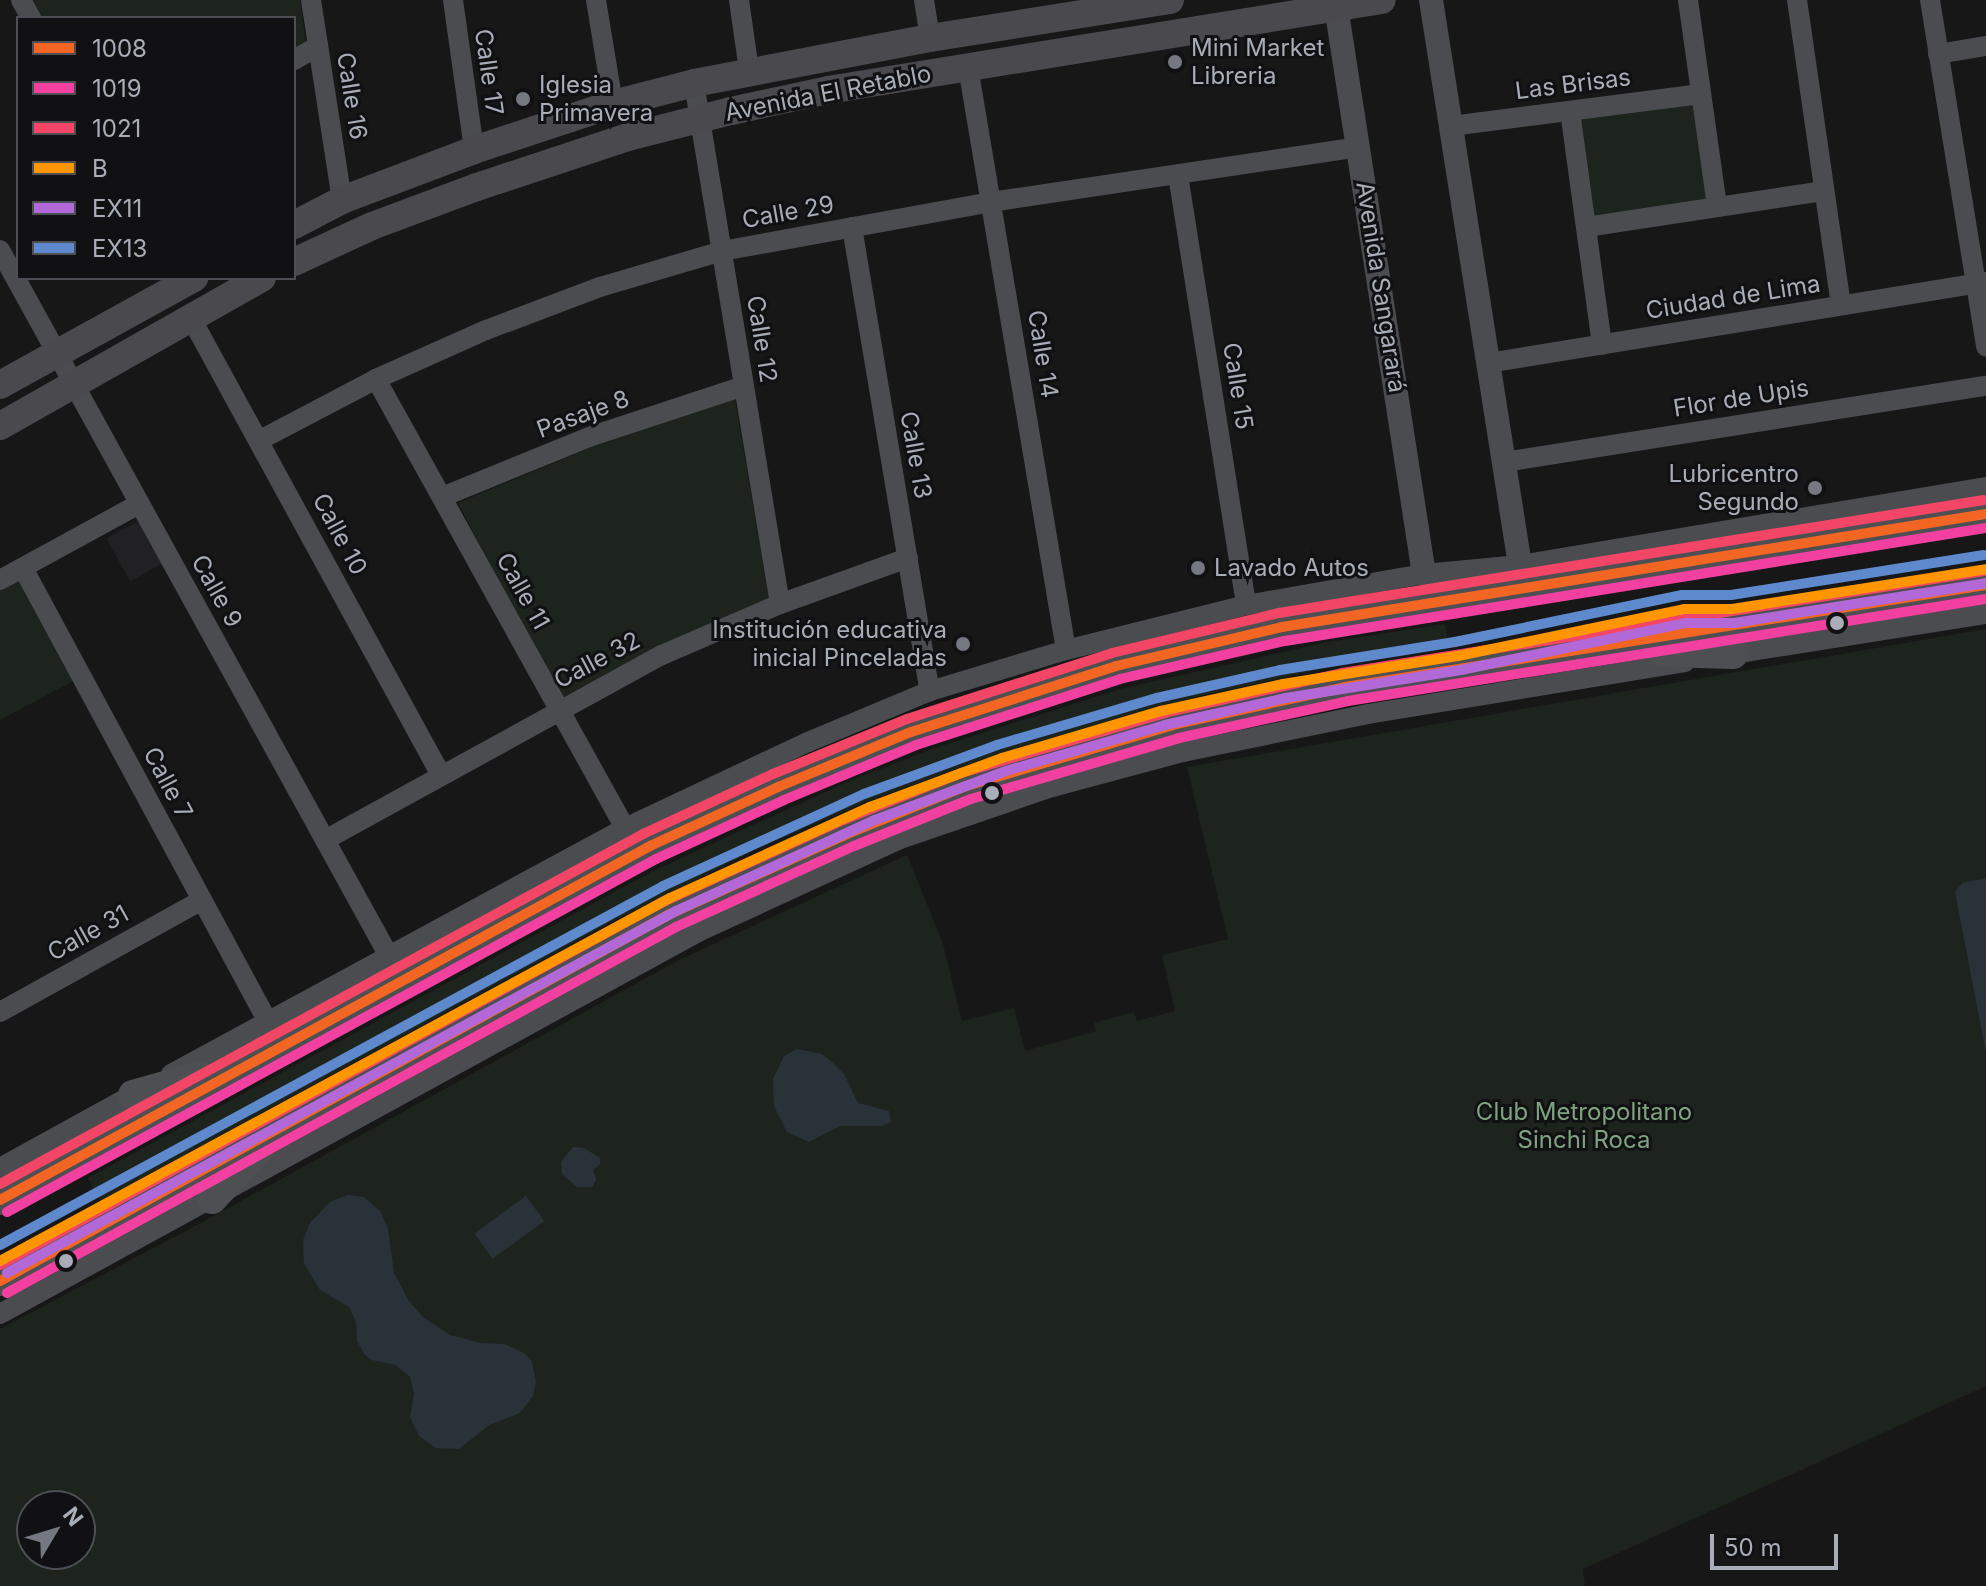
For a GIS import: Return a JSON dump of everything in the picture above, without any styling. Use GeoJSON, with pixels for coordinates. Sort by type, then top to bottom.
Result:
{"type":"FeatureCollection","features":[{"type":"Feature","properties":{"kind":"main road","name":"Avenida El Retablo"},"geometry":{"type":"LineString","coordinates":[[296,224],[342,200],[474,150],[613,104],[694,83],[1062,10],[1170,0]]}},
{"type":"Feature","properties":{"kind":"main road","name":"Avenida El Retablo"},"geometry":{"type":"LineString","coordinates":[[296,261],[422,206],[628,137],[700,118],[828,90],[1336,4],[1382,0]]}},
{"type":"Feature","properties":{"kind":"main road"},"geometry":{"type":"LineString","coordinates":[[0,426],[258,280]]}},
{"type":"Feature","properties":{"kind":"main road"},"geometry":{"type":"LineString","coordinates":[[0,385],[180,281]]}},
{"type":"Feature","properties":{"kind":"main road"},"geometry":{"type":"LineString","coordinates":[[0,1200],[650,846],[778,787],[896,738],[1026,693],[1116,666],[1282,627],[1986,514]]}},
{"type":"Feature","properties":{"kind":"main road"},"geometry":{"type":"LineString","coordinates":[[0,1281],[670,914],[823,844],[966,786],[1176,724],[1345,687],[1986,585]]}},
{"type":"Feature","properties":{"kind":"main road"},"geometry":{"type":"LineString","coordinates":[[1601,646],[1633,652],[1733,654]]}},
{"type":"Feature","properties":{"kind":"main road"},"geometry":{"type":"LineString","coordinates":[[133,1095],[259,1059]]}},
{"type":"Feature","properties":{"kind":"main road"},"geometry":{"type":"LineString","coordinates":[[212,1199],[276,1130]]}},
{"type":"Feature","properties":{"kind":"street","name":"Calle 16"},"geometry":{"type":"LineString","coordinates":[[311,0],[342,200]]}},
{"type":"Feature","properties":{"kind":"street","name":"Calle 17"},"geometry":{"type":"LineString","coordinates":[[453,0],[474,150]]}},
{"type":"Feature","properties":{"kind":"street"},"geometry":{"type":"LineString","coordinates":[[596,0],[613,104]]}},
{"type":"Feature","properties":{"kind":"street"},"geometry":{"type":"LineString","coordinates":[[739,0],[749,70]]}},
{"type":"Feature","properties":{"kind":"street"},"geometry":{"type":"LineString","coordinates":[[924,0],[930,38]]}},
{"type":"Feature","properties":{"kind":"street"},"geometry":{"type":"LineString","coordinates":[[1431,0],[1520,565]]}},
{"type":"Feature","properties":{"kind":"street"},"geometry":{"type":"LineString","coordinates":[[1688,0],[1717,207]]}},
{"type":"Feature","properties":{"kind":"street"},"geometry":{"type":"LineString","coordinates":[[1797,0],[1841,305]]}},
{"type":"Feature","properties":{"kind":"street"},"geometry":{"type":"LineString","coordinates":[[1930,0],[1981,283],[1986,346]]}},
{"type":"Feature","properties":{"kind":"street","name":"Avenida Sangarará"},"geometry":{"type":"LineString","coordinates":[[1336,4],[1424,574]]}},
{"type":"Feature","properties":{"kind":"street"},"geometry":{"type":"LineString","coordinates":[[296,59],[318,46]]}},
{"type":"Feature","properties":{"kind":"street"},"geometry":{"type":"LineString","coordinates":[[1938,54],[1986,46]]}},
{"type":"Feature","properties":{"kind":"street","name":"Calle 14"},"geometry":{"type":"LineString","coordinates":[[968,67],[1066,650]]}},
{"type":"Feature","properties":{"kind":"street","name":"Calle 12"},"geometry":{"type":"LineString","coordinates":[[694,83],[780,604]]}},
{"type":"Feature","properties":{"kind":"street","name":"Las Brisas"},"geometry":{"type":"LineString","coordinates":[[1451,126],[1701,94]]}},
{"type":"Feature","properties":{"kind":"street"},"geometry":{"type":"LineString","coordinates":[[1570,111],[1602,345]]}},
{"type":"Feature","properties":{"kind":"street","name":"Calle 29"},"geometry":{"type":"LineString","coordinates":[[260,440],[376,379],[534,310],[722,251],[991,202],[1359,147]]}},
{"type":"Feature","properties":{"kind":"street","name":"Calle 15"},"geometry":{"type":"LineString","coordinates":[[1178,175],[1246,605]]}},
{"type":"Feature","properties":{"kind":"street"},"geometry":{"type":"LineString","coordinates":[[1586,227],[1824,191]]}},
{"type":"Feature","properties":{"kind":"street","name":"Calle 13"},"geometry":{"type":"LineString","coordinates":[[852,227],[930,691]]}},
{"type":"Feature","properties":{"kind":"street","name":"Calle 9"},"geometry":{"type":"LineString","coordinates":[[0,250],[16,279]]}},
{"type":"Feature","properties":{"kind":"street","name":"Calle 9"},"geometry":{"type":"LineString","coordinates":[[16,280],[389,956]]}},
{"type":"Feature","properties":{"kind":"street","name":"Ciudad de Lima"},"geometry":{"type":"LineString","coordinates":[[1488,363],[1981,283]]}},
{"type":"Feature","properties":{"kind":"street","name":"Calle 10"},"geometry":{"type":"LineString","coordinates":[[191,318],[441,775]]}},
{"type":"Feature","properties":{"kind":"street","name":"Calle 11"},"geometry":{"type":"LineString","coordinates":[[376,379],[625,828]]}},
{"type":"Feature","properties":{"kind":"street","name":"Pasaje 8"},"geometry":{"type":"LineString","coordinates":[[442,497],[589,437],[744,386]]}},
{"type":"Feature","properties":{"kind":"street","name":"Flor de Upis"},"geometry":{"type":"LineString","coordinates":[[1504,462],[1986,386]]}},
{"type":"Feature","properties":{"kind":"street"},"geometry":{"type":"LineString","coordinates":[[0,1168],[625,828],[808,742],[930,691],[1066,650],[1246,605],[1424,574],[1520,565],[1986,487]]}},
{"type":"Feature","properties":{"kind":"street"},"geometry":{"type":"LineString","coordinates":[[0,580],[139,504]]}},
{"type":"Feature","properties":{"kind":"street","name":"Calle 32"},"geometry":{"type":"LineString","coordinates":[[325,840],[662,655],[780,604],[908,558]]}},
{"type":"Feature","properties":{"kind":"street","name":"Calle 7"},"geometry":{"type":"LineString","coordinates":[[23,568],[268,1022]]}},
{"type":"Feature","properties":{"kind":"street"},"geometry":{"type":"LineString","coordinates":[[0,1314],[698,932],[900,839],[1052,787],[1183,752],[1368,714],[1986,614]]}},
{"type":"Feature","properties":{"kind":"street","name":"Calle 31"},"geometry":{"type":"LineString","coordinates":[[0,1012],[202,900]]}},
{"type":"Feature","properties":{"kind":"shaded area"},"geometry":{"type":"Polygon","coordinates":[[[138,521],[162,564],[130,581],[107,538],[138,521]]]}},
{"type":"Feature","properties":{"kind":"shaded area"},"geometry":{"type":"Polygon","coordinates":[[[1986,878],[1986,1053],[1955,892],[1962,883],[1986,878]]]}},
{"type":"Feature","properties":{"kind":"shaded area"},"geometry":{"type":"Polygon","coordinates":[[[797,1049],[822,1054],[844,1074],[858,1103],[889,1111],[891,1122],[882,1126],[840,1126],[809,1142],[787,1132],[774,1106],[773,1079],[784,1056],[797,1049]]]}},
{"type":"Feature","properties":{"kind":"shaded area"},"geometry":{"type":"Polygon","coordinates":[[[573,1147],[584,1148],[600,1158],[600,1164],[593,1170],[596,1179],[592,1187],[577,1187],[562,1174],[561,1162],[573,1147]]]}},
{"type":"Feature","properties":{"kind":"shaded area"},"geometry":{"type":"Polygon","coordinates":[[[348,1195],[364,1197],[380,1211],[388,1228],[394,1273],[409,1301],[423,1317],[450,1335],[481,1343],[504,1344],[524,1353],[532,1362],[536,1381],[533,1396],[520,1413],[489,1425],[459,1449],[436,1448],[419,1436],[410,1417],[414,1394],[410,1377],[396,1365],[372,1360],[365,1355],[357,1341],[356,1322],[349,1307],[320,1290],[304,1264],[303,1240],[310,1223],[330,1202],[348,1195]]]}},
{"type":"Feature","properties":{"kind":"shaded area"},"geometry":{"type":"Polygon","coordinates":[[[526,1196],[544,1221],[492,1259],[474,1234],[526,1196]]]}},
{"type":"Feature","properties":{"kind":"green space"},"geometry":{"type":"Polygon","coordinates":[[[29,0],[300,0],[307,52],[296,58],[296,16],[38,16],[29,0]]]}},
{"type":"Feature","properties":{"kind":"green space"},"geometry":{"type":"Polygon","coordinates":[[[1694,103],[1708,203],[1594,219],[1580,119],[1694,103]]]}},
{"type":"Feature","properties":{"kind":"green space"},"geometry":{"type":"Polygon","coordinates":[[[735,399],[769,601],[664,645],[561,698],[458,503],[595,446],[735,399]]]}},
{"type":"Feature","properties":{"kind":"green space"},"geometry":{"type":"Polygon","coordinates":[[[21,578],[75,680],[0,720],[0,589],[21,578]]]}},
{"type":"Feature","properties":{"kind":"green space"},"geometry":{"type":"Polygon","coordinates":[[[1445,624],[1449,649],[1322,669],[1191,698],[981,760],[868,801],[757,849],[604,926],[100,1201],[88,1178],[653,871],[847,782],[935,748],[1124,688],[1328,642],[1445,624]]]}},
{"type":"Feature","properties":{"kind":"green space","name":"Club Metropolitano Sinchi Roca"},"geometry":{"type":"Polygon","coordinates":[[[1986,629],[1986,1386],[1583,1569],[1585,1586],[0,1586],[0,1329],[212,1217],[679,960],[907,855],[943,944],[962,1021],[1014,1008],[1025,1051],[1096,1031],[1094,1023],[1134,1012],[1137,1021],[1175,1011],[1162,955],[1228,939],[1187,767],[1986,629]]]}},
{"type":"Feature","properties":{"kind":"transit line","name":"1021"},"geometry":{"type":"LineString","coordinates":[[0,1184],[643,834],[773,774],[907,719],[1112,653],[1279,613],[1984,500]]}},
{"type":"Feature","properties":{"kind":"transit line","name":"1008"},"geometry":{"type":"LineString","coordinates":[[0,1200],[650,846],[778,787],[911,732],[1116,666],[1282,627],[1986,514]]}},
{"type":"Feature","properties":{"kind":"transit line","name":"1019"},"geometry":{"type":"LineString","coordinates":[[7,1212],[656,859],[784,800],[916,745],[1120,679],[1285,641],[1986,528]]}},
{"type":"Feature","properties":{"kind":"transit line","name":"EX13"},"geometry":{"type":"LineString","coordinates":[[0,1245],[663,886],[864,794],[997,745],[1157,698],[1280,670],[1455,642],[1682,595],[1731,595],[1984,555]]}},
{"type":"Feature","properties":{"kind":"transit line","name":"B"},"geometry":{"type":"LineString","coordinates":[[0,1261],[670,898],[870,807],[1002,758],[1161,711],[1283,684],[1458,656],[1685,609],[1732,609],[1986,569]]}},
{"type":"Feature","properties":{"kind":"transit line","name":"1021"},"geometry":{"type":"LineString","coordinates":[[0,1265],[663,902],[843,820],[961,773],[1172,711],[1342,673],[1984,571]]}},
{"type":"Feature","properties":{"kind":"transit line","name":"EX11"},"geometry":{"type":"LineString","coordinates":[[7,1273],[676,911],[875,820],[1006,771],[1165,725],[1286,698],[1461,670],[1686,623],[1734,623],[1986,583]]}},
{"type":"Feature","properties":{"kind":"transit line","name":"1008"},"geometry":{"type":"LineString","coordinates":[[0,1281],[670,914],[849,833],[966,786],[1176,724],[1345,687],[1986,585]]}},
{"type":"Feature","properties":{"kind":"transit line","name":"1019"},"geometry":{"type":"LineString","coordinates":[[7,1293],[676,927],[854,846],[971,799],[1179,738],[1348,701],[1986,599]]}},
{"type":"Feature","properties":{"kind":"place","name":"Mini Market Libreria"},"geometry":{"type":"Point","coordinates":[1175,62]}},
{"type":"Feature","properties":{"kind":"place","name":"Iglesia Primavera"},"geometry":{"type":"Point","coordinates":[523,99]}},
{"type":"Feature","properties":{"kind":"place","name":"Lubricentro Segundo"},"geometry":{"type":"Point","coordinates":[1815,488]}},
{"type":"Feature","properties":{"kind":"place","name":"Lavado Autos"},"geometry":{"type":"Point","coordinates":[1198,568]}},
{"type":"Feature","properties":{"kind":"place","name":"Institución educativa inicial Pinceladas"},"geometry":{"type":"Point","coordinates":[963,644]}}]}
